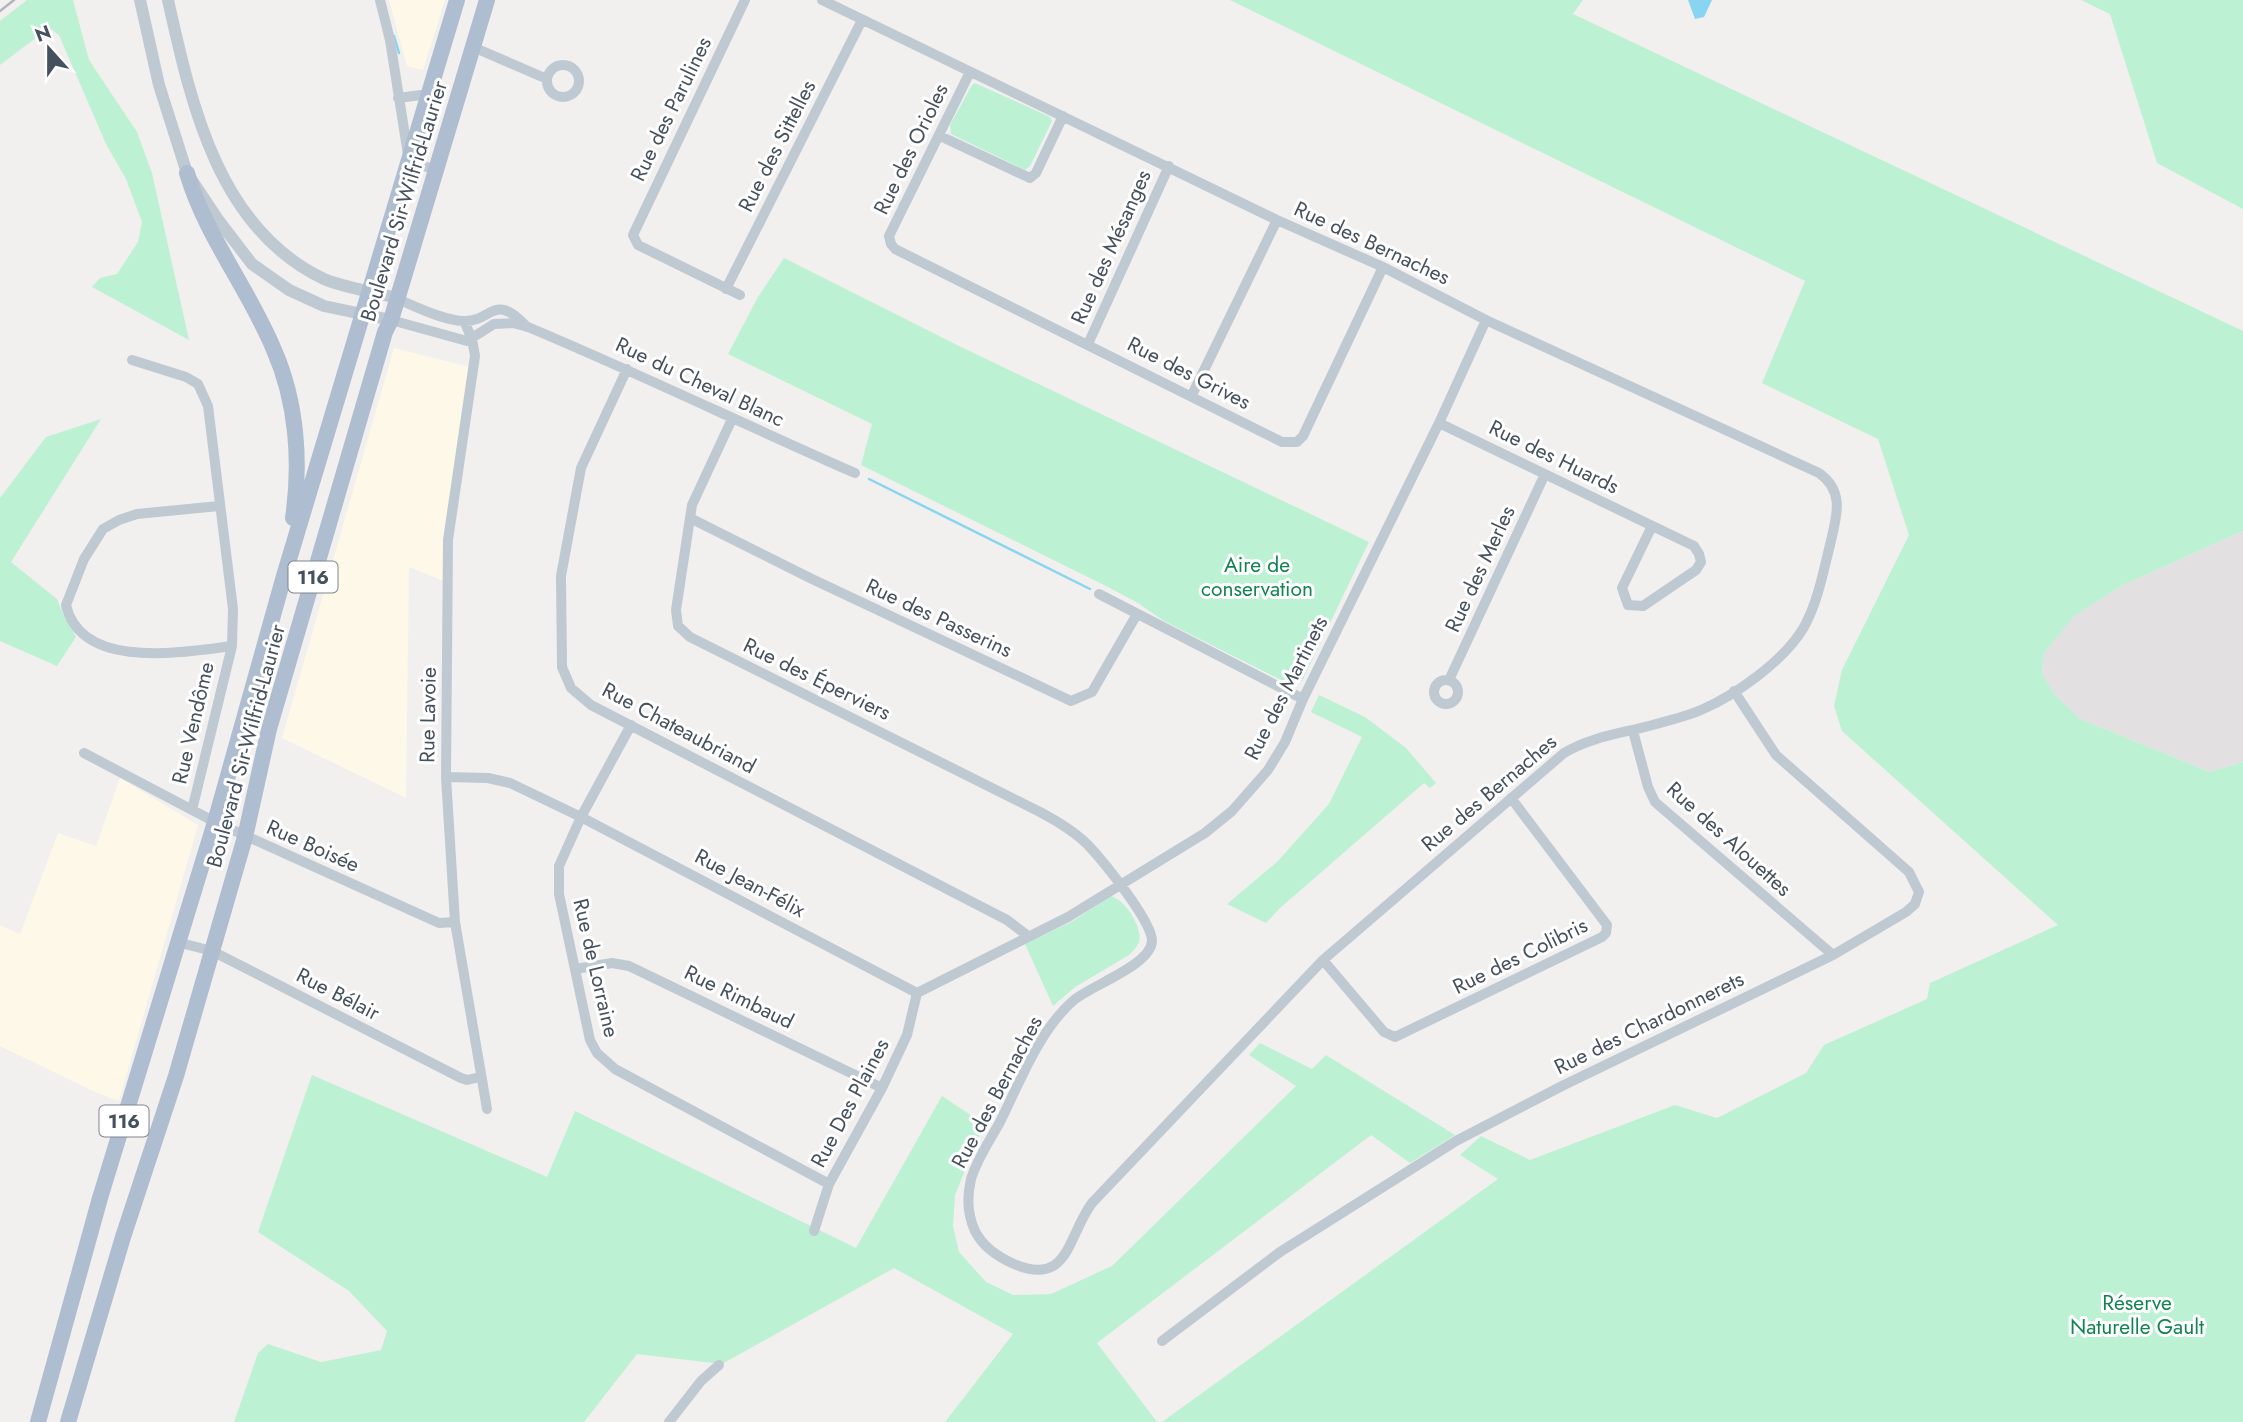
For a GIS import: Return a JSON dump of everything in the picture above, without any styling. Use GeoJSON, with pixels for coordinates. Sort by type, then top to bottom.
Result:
{"type":"FeatureCollection","features":[{"type":"Feature","properties":{"kind":"main road","name":"Boulevard Sir-Wilfrid-Laurier"},"geometry":{"type":"LineString","coordinates":[[38,1422],[100,1198],[215,822],[284,576],[457,0]]}},
{"type":"Feature","properties":{"kind":"main road","name":"Boulevard Sir-Wilfrid-Laurier"},"geometry":{"type":"LineString","coordinates":[[68,1422],[123,1237],[176,1076],[246,837],[269,729],[385,332],[391,320],[487,0]]}},
{"type":"Feature","properties":{"kind":"main road"},"geometry":{"type":"LineString","coordinates":[[187,173],[199,209],[275,350],[285,380],[296,442],[297,489],[284,576]]}},
{"type":"Feature","properties":{"kind":"street"},"geometry":{"type":"LineString","coordinates":[[140,0],[159,85],[187,173],[219,221],[253,264],[289,290],[324,306],[391,320],[460,339],[472,339]]}},
{"type":"Feature","properties":{"kind":"street"},"geometry":{"type":"LineString","coordinates":[[168,0],[185,76],[202,132],[219,170],[247,215],[282,254],[326,280],[396,298],[419,309],[464,321]]}},
{"type":"Feature","properties":{"kind":"street"},"geometry":{"type":"LineString","coordinates":[[380,0],[390,40],[409,161],[436,170]]}},
{"type":"Feature","properties":{"kind":"street","name":"Rue des Parulines"},"geometry":{"type":"LineString","coordinates":[[726,289],[638,245],[633,235],[745,0]]}},
{"type":"Feature","properties":{"kind":"street","name":"Rue des Bernaches"},"geometry":{"type":"LineString","coordinates":[[822,0],[1277,220],[1383,267],[1486,320],[1819,473],[1836,494],[1838,513],[1812,609],[1804,627],[1789,648],[1734,691],[1698,712],[1591,740],[1564,753],[1323,960],[1093,1203],[1058,1263],[1049,1270],[1030,1271],[1007,1261],[980,1239],[968,1209],[972,1177],[1052,1024],[1075,999],[1140,961],[1148,953],[1152,944],[1151,932],[1140,912],[1118,884]]}},
{"type":"Feature","properties":{"kind":"street","name":"Rue des Sittelles"},"geometry":{"type":"LineString","coordinates":[[726,289],[862,20]]}},
{"type":"Feature","properties":{"kind":"street"},"geometry":{"type":"LineString","coordinates":[[473,47],[547,79]]}},
{"type":"Feature","properties":{"kind":"street","name":"Rue des Orioles"},"geometry":{"type":"LineString","coordinates":[[891,244],[889,236],[970,72]]}},
{"type":"Feature","properties":{"kind":"street"},"geometry":{"type":"LineString","coordinates":[[398,99],[429,94]]}},
{"type":"Feature","properties":{"kind":"street"},"geometry":{"type":"LineString","coordinates":[[940,136],[1030,178],[1036,173],[1063,116]]}},
{"type":"Feature","properties":{"kind":"street","name":"Rue des Mésanges"},"geometry":{"type":"LineString","coordinates":[[1088,344],[1169,166]]}},
{"type":"Feature","properties":{"kind":"street"},"geometry":{"type":"LineString","coordinates":[[1192,395],[1277,220]]}},
{"type":"Feature","properties":{"kind":"street","name":"Rue des Grives"},"geometry":{"type":"LineString","coordinates":[[891,244],[895,249],[987,296],[1192,395],[1282,442],[1297,442],[1303,436],[1383,267]]}},
{"type":"Feature","properties":{"kind":"street"},"geometry":{"type":"LineString","coordinates":[[726,289],[740,295]]}},
{"type":"Feature","properties":{"kind":"street","name":"Rue du Cheval Blanc"},"geometry":{"type":"LineString","coordinates":[[464,321],[499,309],[513,314],[528,327]]}},
{"type":"Feature","properties":{"kind":"street","name":"Rue des Martinets"},"geometry":{"type":"LineString","coordinates":[[1028,936],[1068,916],[1205,833],[1232,811],[1268,770],[1285,742],[1303,699],[1439,423],[1486,320]]}},
{"type":"Feature","properties":{"kind":"street","name":"Rue Lavoie"},"geometry":{"type":"LineString","coordinates":[[464,321],[472,339],[475,356],[448,540],[446,777],[455,922],[487,1110]]}},
{"type":"Feature","properties":{"kind":"street","name":"Rue du Cheval Blanc"},"geometry":{"type":"LineString","coordinates":[[472,339],[494,324],[513,323],[528,327],[855,473]]}},
{"type":"Feature","properties":{"kind":"street","name":"Rue Vendôme"},"geometry":{"type":"LineString","coordinates":[[132,360],[166,369],[198,384],[208,406],[233,609],[232,646],[192,810]]}},
{"type":"Feature","properties":{"kind":"street","name":"Rue Chateaubriand"},"geometry":{"type":"LineString","coordinates":[[626,369],[581,468],[561,576],[560,657],[565,678],[580,696],[592,705],[1007,920],[1028,936]]}},
{"type":"Feature","properties":{"kind":"street","name":"Rue des Éperviers"},"geometry":{"type":"LineString","coordinates":[[732,419],[692,505],[676,610],[678,626],[684,634],[1040,811],[1073,831],[1088,845],[1118,884]]}},
{"type":"Feature","properties":{"kind":"street","name":"Rue des Huards"},"geometry":{"type":"LineString","coordinates":[[1439,423],[1694,546],[1701,562],[1696,570],[1643,606],[1628,605],[1622,588],[1652,526]]}},
{"type":"Feature","properties":{"kind":"street","name":"Rue des Merles"},"geometry":{"type":"LineString","coordinates":[[1449,680],[1545,474]]}},
{"type":"Feature","properties":{"kind":"street","name":"Rue Vendôme"},"geometry":{"type":"LineString","coordinates":[[219,506],[137,514],[103,529],[84,559],[66,605],[81,632],[109,648],[139,653],[178,653],[232,646]]}},
{"type":"Feature","properties":{"kind":"street","name":"Rue des Passerins"},"geometry":{"type":"LineString","coordinates":[[690,518],[812,579],[1071,701],[1091,692],[1137,614]]}},
{"type":"Feature","properties":{"kind":"street"},"geometry":{"type":"LineString","coordinates":[[1099,594],[1303,699]]}},
{"type":"Feature","properties":{"kind":"street","name":"Rue des Chardonnerets"},"geometry":{"type":"LineString","coordinates":[[1162,1341],[1280,1252],[1456,1141],[1833,955],[1888,924],[1915,904],[1919,892],[1909,872],[1776,755],[1734,691]]}},
{"type":"Feature","properties":{"kind":"street","name":"Rue de Lorraine"},"geometry":{"type":"LineString","coordinates":[[631,725],[564,850],[558,879],[590,1040],[604,1060],[615,1069],[830,1184]]}},
{"type":"Feature","properties":{"kind":"street","name":"Rue des Alouettes"},"geometry":{"type":"LineString","coordinates":[[1633,730],[1647,787],[1655,802],[1833,955]]}},
{"type":"Feature","properties":{"kind":"street","name":"Rue Boisée"},"geometry":{"type":"LineString","coordinates":[[84,753],[246,837],[439,923],[455,922]]}},
{"type":"Feature","properties":{"kind":"street","name":"Rue Jean-Félix"},"geometry":{"type":"LineString","coordinates":[[446,777],[488,778],[510,783],[581,817],[917,993]]}},
{"type":"Feature","properties":{"kind":"street","name":"Rue des Colibris"},"geometry":{"type":"LineString","coordinates":[[1323,960],[1384,1032],[1395,1037],[1602,937],[1606,933],[1607,925],[1511,798]]}},
{"type":"Feature","properties":{"kind":"street"},"geometry":{"type":"LineString","coordinates":[[917,993],[1028,936]]}},
{"type":"Feature","properties":{"kind":"street","name":"Rue Bélair"},"geometry":{"type":"LineString","coordinates":[[177,942],[212,951],[461,1078],[467,1080],[480,1077]]}},
{"type":"Feature","properties":{"kind":"street","name":"Rue Rimbaud"},"geometry":{"type":"LineString","coordinates":[[575,969],[612,962],[629,966],[882,1088]]}},
{"type":"Feature","properties":{"kind":"street","name":"Rue Des Plaines"},"geometry":{"type":"LineString","coordinates":[[814,1231],[830,1184],[882,1088],[907,1035],[917,993]]}},
{"type":"Feature","properties":{"kind":"street"},"geometry":{"type":"LineString","coordinates":[[669,1422],[701,1381],[719,1365]]}},
{"type":"Feature","properties":{"kind":"shaded area"},"geometry":{"type":"Polygon","coordinates":[[[389,0],[445,0],[423,70],[407,66],[389,0]]]}},
{"type":"Feature","properties":{"kind":"shaded area"},"geometry":{"type":"Polygon","coordinates":[[[394,348],[474,368],[448,540],[449,583],[409,567],[406,798],[282,738],[394,348]]]}},
{"type":"Feature","properties":{"kind":"shaded area"},"geometry":{"type":"Polygon","coordinates":[[[2243,531],[2243,762],[2210,772],[2080,719],[2055,695],[2042,675],[2044,653],[2073,616],[2121,586],[2243,531]]]}},
{"type":"Feature","properties":{"kind":"shaded area"},"geometry":{"type":"Polygon","coordinates":[[[120,778],[198,825],[119,1101],[0,1046],[0,925],[20,934],[58,833],[96,846],[120,778]]]}},
{"type":"Feature","properties":{"kind":"green space"},"geometry":{"type":"Polygon","coordinates":[[[27,0],[73,0],[89,60],[137,132],[152,173],[189,340],[92,287],[100,278],[117,274],[138,242],[142,222],[126,179],[106,144],[59,35],[49,28],[0,65],[0,21],[27,0]]]}},
{"type":"Feature","properties":{"kind":"green space","name":"Réserve Naturelle Gault"},"geometry":{"type":"Polygon","coordinates":[[[1230,0],[1583,0],[1573,14],[2243,331],[2243,531],[2121,586],[2074,616],[2044,653],[2042,674],[2055,695],[2080,719],[2210,772],[2243,762],[2243,1422],[1162,1422],[1498,1179],[1460,1155],[1481,1136],[1530,1160],[1675,1105],[1717,1118],[1806,1073],[1824,1045],[1927,999],[1930,983],[2058,925],[1842,731],[1834,706],[1842,670],[1909,535],[1878,439],[1762,383],[1805,281],[1230,0]]]}},
{"type":"Feature","properties":{"kind":"green space"},"geometry":{"type":"Polygon","coordinates":[[[2081,0],[2243,0],[2243,209],[2157,163],[2110,14],[2081,0]]]}},
{"type":"Feature","properties":{"kind":"green space"},"geometry":{"type":"Polygon","coordinates":[[[975,83],[1050,117],[1052,121],[1030,166],[1025,170],[951,134],[950,125],[975,83]]]}},
{"type":"Feature","properties":{"kind":"green space","name":"Aire de conservation"},"geometry":{"type":"Polygon","coordinates":[[[784,258],[959,346],[1369,542],[1302,681],[1289,684],[1164,621],[1106,586],[861,465],[872,424],[728,354],[758,297],[784,258]]]}},
{"type":"Feature","properties":{"kind":"green space"},"geometry":{"type":"Polygon","coordinates":[[[101,419],[11,562],[57,599],[76,637],[57,666],[0,641],[0,498],[46,437],[101,419]]]}},
{"type":"Feature","properties":{"kind":"green space"},"geometry":{"type":"Polygon","coordinates":[[[1319,695],[1365,717],[1406,748],[1436,783],[1430,788],[1424,783],[1266,923],[1227,904],[1277,862],[1329,804],[1362,737],[1311,712],[1319,695]]]}},
{"type":"Feature","properties":{"kind":"green space"},"geometry":{"type":"Polygon","coordinates":[[[1111,896],[1122,903],[1136,922],[1140,936],[1138,944],[1129,955],[1075,987],[1053,1006],[1025,944],[1073,921],[1111,896]]]}},
{"type":"Feature","properties":{"kind":"green space"},"geometry":{"type":"Polygon","coordinates":[[[1260,1043],[1312,1069],[1326,1055],[1455,1135],[1410,1163],[1371,1135],[1097,1343],[1157,1422],[945,1422],[1013,1334],[894,1268],[722,1364],[637,1354],[584,1422],[234,1422],[258,1353],[268,1344],[321,1362],[381,1350],[387,1331],[349,1291],[258,1232],[312,1075],[547,1177],[575,1111],[856,1248],[942,1096],[984,1124],[955,1195],[953,1226],[959,1252],[986,1282],[1013,1295],[1051,1294],[1112,1266],[1296,1086],[1249,1055],[1260,1043]]]}},
{"type":"Feature","properties":{"kind":"water"},"geometry":{"type":"Polygon","coordinates":[[[1688,0],[1712,0],[1704,17],[1695,19],[1688,0]]]}},
{"type":"Feature","properties":{"kind":"waterway"},"geometry":{"type":"LineString","coordinates":[[394,36],[399,53]]}},
{"type":"Feature","properties":{"kind":"waterway"},"geometry":{"type":"LineString","coordinates":[[869,479],[1090,589]]}},
{"type":"Feature","properties":{"kind":"railway"},"geometry":{"type":"LineString","coordinates":[[0,11],[14,0]]}}]}
